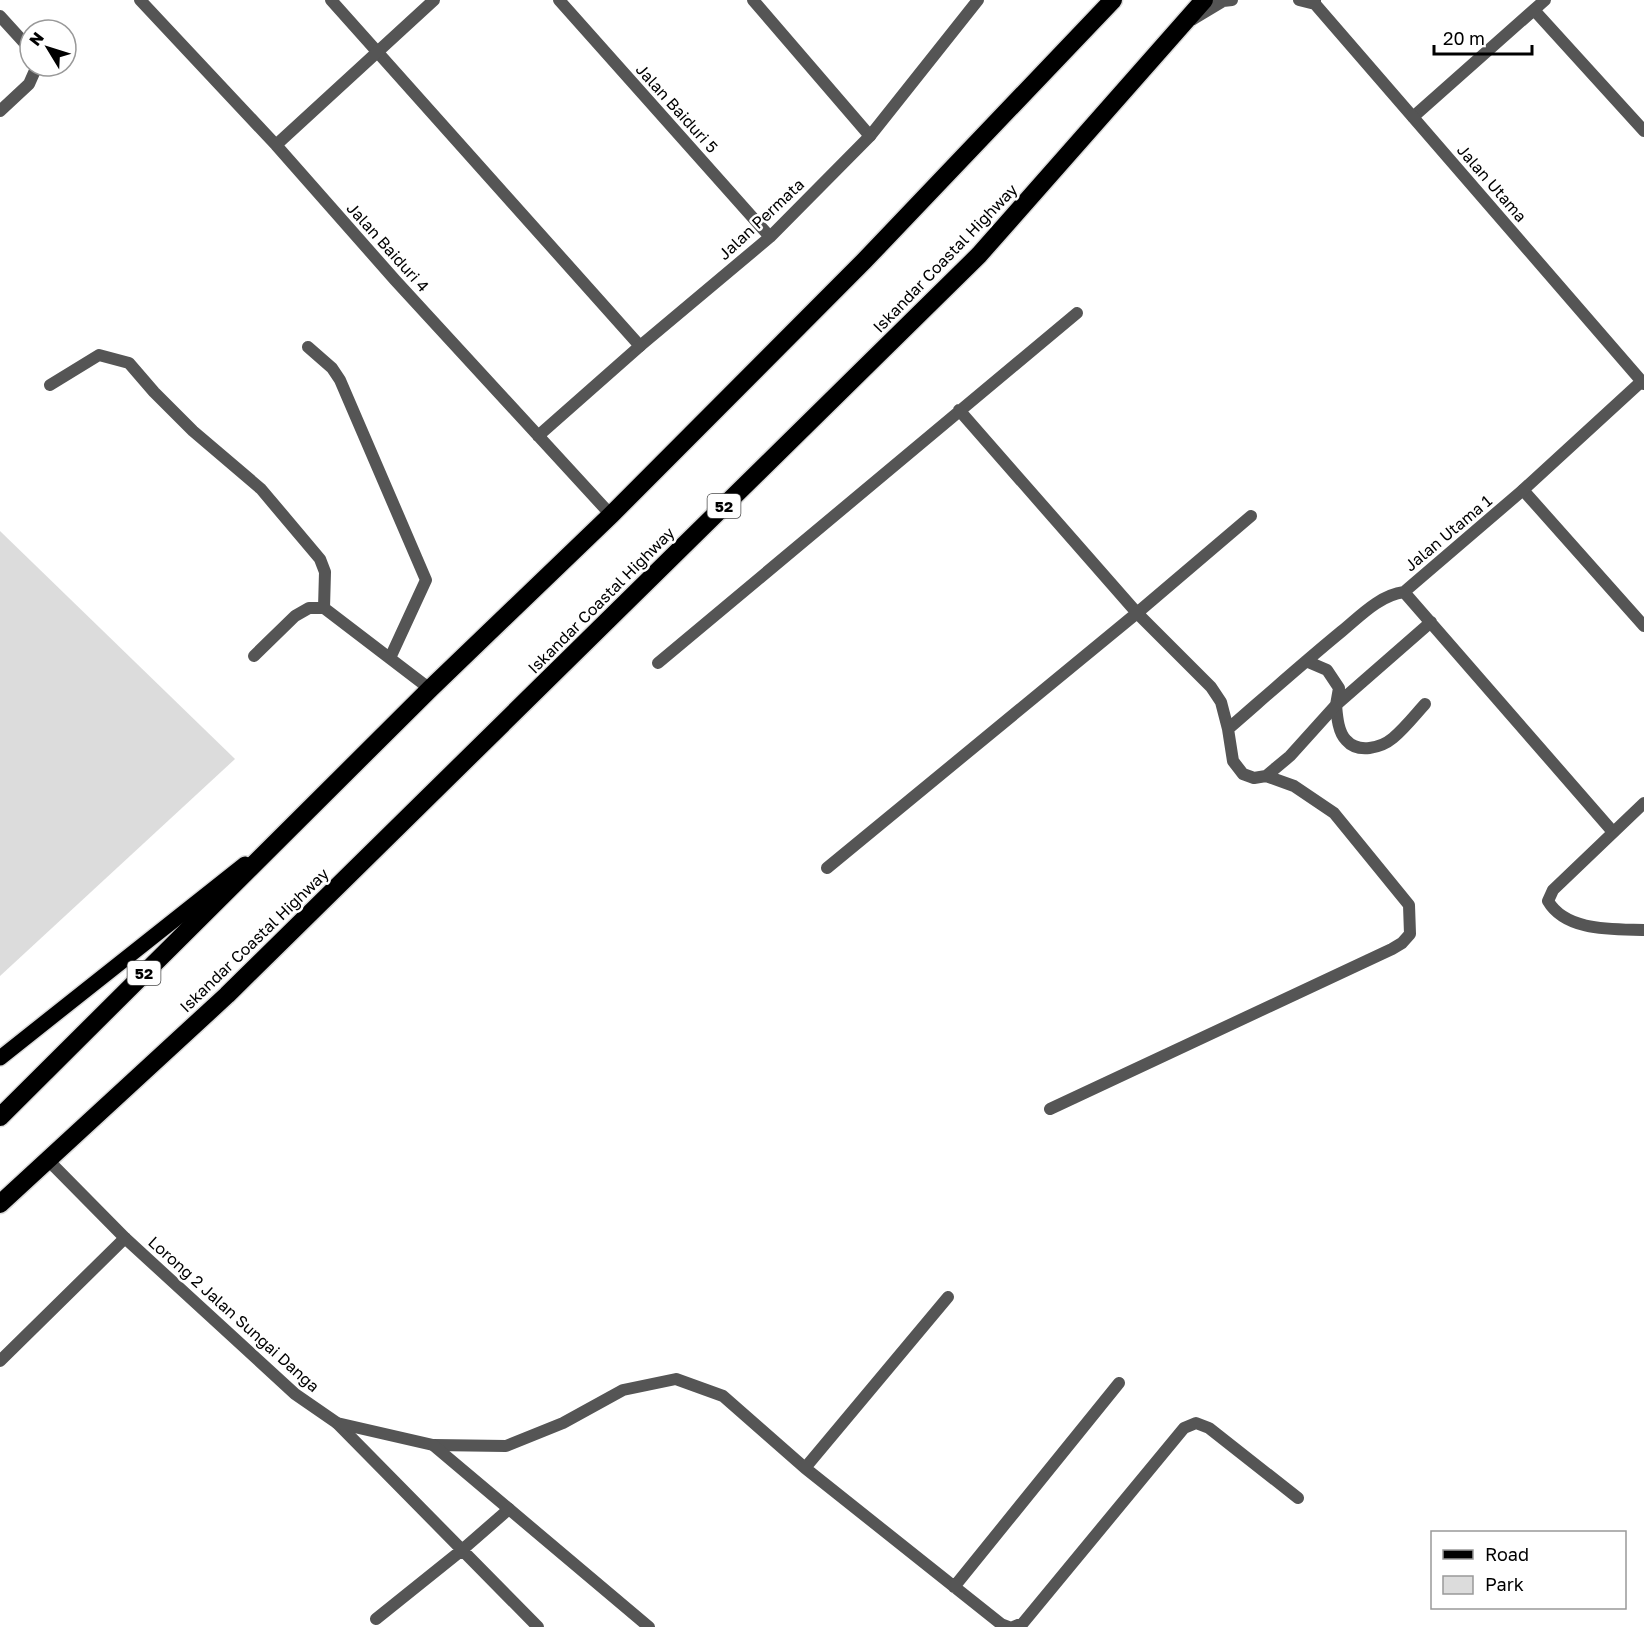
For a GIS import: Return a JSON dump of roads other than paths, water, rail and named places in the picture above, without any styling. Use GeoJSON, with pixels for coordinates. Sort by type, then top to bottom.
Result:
{"type":"FeatureCollection","features":[{"type":"Feature","properties":{"kind":"highway","name":"52"},"geometry":{"type":"LineString","coordinates":[[0,1117],[430,689],[611,515],[864,261],[1113,0]]}},
{"type":"Feature","properties":{"kind":"highway","name":"Iskandar Coastal Highway"},"geometry":{"type":"LineString","coordinates":[[0,1204],[227,995],[980,255],[1204,0]]}},
{"type":"Feature","properties":{"kind":"main road"},"geometry":{"type":"LineString","coordinates":[[0,1058],[288,829]]}},
{"type":"Feature","properties":{"kind":"street","name":"Jalan Baiduri 4"},"geometry":{"type":"LineString","coordinates":[[140,0],[276,145],[395,280],[611,515]]}},
{"type":"Feature","properties":{"kind":"street"},"geometry":{"type":"LineString","coordinates":[[331,0],[640,346]]}},
{"type":"Feature","properties":{"kind":"street"},"geometry":{"type":"LineString","coordinates":[[276,145],[434,0]]}},
{"type":"Feature","properties":{"kind":"street","name":"Jalan Baiduri 5"},"geometry":{"type":"LineString","coordinates":[[559,0],[770,237]]}},
{"type":"Feature","properties":{"kind":"street"},"geometry":{"type":"LineString","coordinates":[[753,0],[870,136]]}},
{"type":"Feature","properties":{"kind":"street"},"geometry":{"type":"LineString","coordinates":[[1183,26],[1223,2],[1232,0]]}},
{"type":"Feature","properties":{"kind":"street","name":"Jalan Utama"},"geometry":{"type":"LineString","coordinates":[[1299,0],[1317,1],[1413,117],[1643,382]]}},
{"type":"Feature","properties":{"kind":"street"},"geometry":{"type":"LineString","coordinates":[[1413,117],[1545,0]]}},
{"type":"Feature","properties":{"kind":"street","name":"Jalan Permata"},"geometry":{"type":"LineString","coordinates":[[538,436],[640,346],[770,237],[870,136],[975,2]]}},
{"type":"Feature","properties":{"kind":"street"},"geometry":{"type":"LineString","coordinates":[[1534,10],[1644,132]]}},
{"type":"Feature","properties":{"kind":"street"},"geometry":{"type":"LineString","coordinates":[[0,16],[18,36]]}},
{"type":"Feature","properties":{"kind":"street"},"geometry":{"type":"LineString","coordinates":[[0,111],[29,84],[32,78]]}},
{"type":"Feature","properties":{"kind":"street"},"geometry":{"type":"LineString","coordinates":[[658,663],[1077,313]]}},
{"type":"Feature","properties":{"kind":"street"},"geometry":{"type":"LineString","coordinates":[[308,347],[332,368],[340,380],[426,580],[390,658]]}},
{"type":"Feature","properties":{"kind":"street"},"geometry":{"type":"LineString","coordinates":[[50,385],[99,355],[129,363],[192,431],[261,489],[320,559],[325,572],[324,608]]}},
{"type":"Feature","properties":{"kind":"street","name":"Jalan Utama 1"},"geometry":{"type":"LineString","coordinates":[[1613,832],[1404,592],[1523,490],[1643,382]]}},
{"type":"Feature","properties":{"kind":"street"},"geometry":{"type":"LineString","coordinates":[[959,410],[1137,613],[1211,687],[1221,702],[1233,761],[1243,774],[1254,778],[1266,776],[1294,786],[1334,813],[1409,905],[1410,934],[1392,949],[1050,1108]]}},
{"type":"Feature","properties":{"kind":"street"},"geometry":{"type":"LineString","coordinates":[[1523,490],[1644,626]]}},
{"type":"Feature","properties":{"kind":"street"},"geometry":{"type":"LineString","coordinates":[[827,868],[1137,613],[1251,516]]}},
{"type":"Feature","properties":{"kind":"street"},"geometry":{"type":"LineString","coordinates":[[1228,729],[1380,601],[1395,593],[1404,592]]}},
{"type":"Feature","properties":{"kind":"street"},"geometry":{"type":"LineString","coordinates":[[254,656],[295,616],[309,608],[324,608],[430,689]]}},
{"type":"Feature","properties":{"kind":"street"},"geometry":{"type":"LineString","coordinates":[[1266,776],[1290,756],[1336,705],[1431,622]]}},
{"type":"Feature","properties":{"kind":"street"},"geometry":{"type":"LineString","coordinates":[[1306,661],[1327,670],[1340,688],[1336,705],[1338,722],[1346,740],[1356,747],[1372,748],[1391,740],[1425,704]]}},
{"type":"Feature","properties":{"kind":"street"},"geometry":{"type":"LineString","coordinates":[[1644,803],[1553,890],[1548,901],[1553,910],[1593,927],[1644,930]]}},
{"type":"Feature","properties":{"kind":"street","name":"Lorong 2 Jalan Sungai Danga"},"geometry":{"type":"LineString","coordinates":[[47,1159],[125,1238],[294,1394],[337,1423],[433,1445],[649,1627]]}},
{"type":"Feature","properties":{"kind":"street"},"geometry":{"type":"LineString","coordinates":[[0,1361],[125,1238]]}},
{"type":"Feature","properties":{"kind":"street"},"geometry":{"type":"LineString","coordinates":[[805,1468],[948,1297]]}},
{"type":"Feature","properties":{"kind":"street"},"geometry":{"type":"LineString","coordinates":[[433,1445],[506,1446],[563,1424],[623,1390],[676,1379],[723,1396],[805,1468],[1001,1624],[1011,1627],[1023,1623],[1184,1428],[1196,1423],[1209,1428],[1298,1498]]}},
{"type":"Feature","properties":{"kind":"street"},"geometry":{"type":"LineString","coordinates":[[954,1587],[1119,1383]]}},
{"type":"Feature","properties":{"kind":"street"},"geometry":{"type":"LineString","coordinates":[[337,1423],[538,1627]]}},
{"type":"Feature","properties":{"kind":"street"},"geometry":{"type":"LineString","coordinates":[[376,1619],[462,1551],[509,1509]]}}]}
